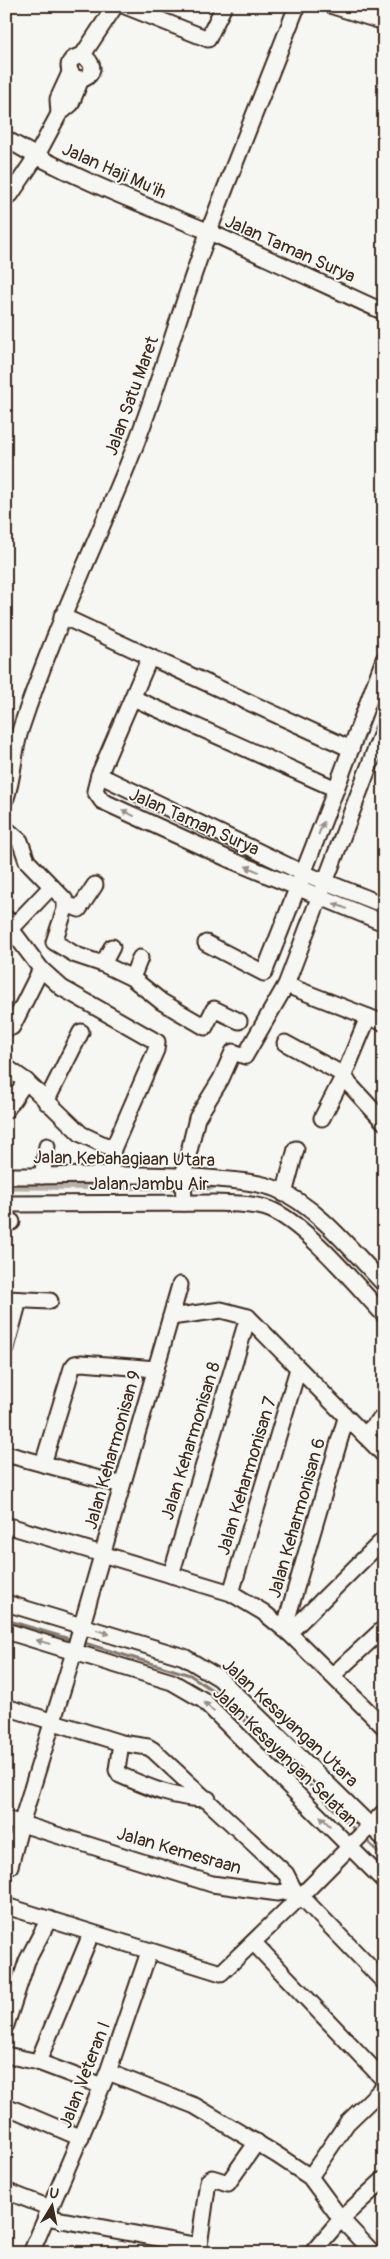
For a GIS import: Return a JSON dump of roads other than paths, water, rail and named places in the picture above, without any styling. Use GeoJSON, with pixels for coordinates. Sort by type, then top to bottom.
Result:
{"type":"FeatureCollection","features":[{"type":"Feature","properties":{"kind":"street"},"geometry":{"type":"LineString","coordinates":[[85,57],[115,6]]}},
{"type":"Feature","properties":{"kind":"street"},"geometry":{"type":"LineString","coordinates":[[85,57],[126,7],[208,39],[224,6]]}},
{"type":"Feature","properties":{"kind":"street","name":"Jalan Satu Maret"},"geometry":{"type":"LineString","coordinates":[[6,798],[12,779],[10,752],[21,729],[62,616],[143,423],[208,232],[297,6]]}},
{"type":"Feature","properties":{"kind":"street"},"geometry":{"type":"LineString","coordinates":[[333,6],[384,22]]}},
{"type":"Feature","properties":{"kind":"street"},"geometry":{"type":"LineString","coordinates":[[6,198],[11,194],[36,157],[59,114],[58,99],[76,76],[69,67],[71,60],[76,56],[85,57]]}},
{"type":"Feature","properties":{"kind":"street","name":"Jalan Haji Mu'ih"},"geometry":{"type":"LineString","coordinates":[[6,139],[36,157],[99,188],[208,232]]}},
{"type":"Feature","properties":{"kind":"street","name":"Jalan Taman Surya"},"geometry":{"type":"LineString","coordinates":[[208,232],[384,312]]}},
{"type":"Feature","properties":{"kind":"street"},"geometry":{"type":"LineString","coordinates":[[62,616],[351,749]]}},
{"type":"Feature","properties":{"kind":"street","name":"Jalan Taman Surya"},"geometry":{"type":"LineString","coordinates":[[150,657],[99,775],[95,791],[102,801],[297,889],[384,923]]}},
{"type":"Feature","properties":{"kind":"street"},"geometry":{"type":"LineString","coordinates":[[206,943],[264,973],[336,789],[384,659]]}},
{"type":"Feature","properties":{"kind":"street"},"geometry":{"type":"LineString","coordinates":[[133,698],[336,789]]}},
{"type":"Feature","properties":{"kind":"street"},"geometry":{"type":"LineString","coordinates":[[184,1201],[183,1178],[196,1118],[221,1079],[233,1052],[245,1056],[286,985],[384,727]]}},
{"type":"Feature","properties":{"kind":"street","name":"Jalan Taman Surya"},"geometry":{"type":"LineString","coordinates":[[99,775],[303,873],[384,905]]}},
{"type":"Feature","properties":{"kind":"street"},"geometry":{"type":"LineString","coordinates":[[6,829],[20,841],[27,861],[66,904],[79,909],[95,885]]}},
{"type":"Feature","properties":{"kind":"street"},"geometry":{"type":"LineString","coordinates":[[51,887],[9,923],[41,969],[62,988],[157,1042],[156,1050],[113,1149],[110,1176]]}},
{"type":"Feature","properties":{"kind":"street"},"geometry":{"type":"LineString","coordinates":[[66,904],[54,942],[76,954],[132,978],[162,1002],[205,1027],[214,1009],[239,1022]]}},
{"type":"Feature","properties":{"kind":"street"},"geometry":{"type":"LineString","coordinates":[[103,964],[112,947]]}},
{"type":"Feature","properties":{"kind":"street"},"geometry":{"type":"LineString","coordinates":[[132,978],[140,958]]}},
{"type":"Feature","properties":{"kind":"street"},"geometry":{"type":"LineString","coordinates":[[6,1025],[12,1026],[41,969]]}},
{"type":"Feature","properties":{"kind":"street"},"geometry":{"type":"LineString","coordinates":[[286,985],[384,1023]]}},
{"type":"Feature","properties":{"kind":"street"},"geometry":{"type":"LineString","coordinates":[[322,1118],[344,1074],[368,1017]]}},
{"type":"Feature","properties":{"kind":"street"},"geometry":{"type":"LineString","coordinates":[[46,1102],[81,1032]]}},
{"type":"Feature","properties":{"kind":"street"},"geometry":{"type":"LineString","coordinates":[[284,1043],[344,1074],[349,1084],[384,1122]]}},
{"type":"Feature","properties":{"kind":"street"},"geometry":{"type":"LineString","coordinates":[[6,1067],[26,1081],[81,1134],[113,1149]]}},
{"type":"Feature","properties":{"kind":"street"},"geometry":{"type":"LineString","coordinates":[[6,1110],[26,1081]]}},
{"type":"Feature","properties":{"kind":"street"},"geometry":{"type":"LineString","coordinates":[[42,1176],[47,1146]]}},
{"type":"Feature","properties":{"kind":"street"},"geometry":{"type":"LineString","coordinates":[[284,1194],[296,1148]]}},
{"type":"Feature","properties":{"kind":"street","name":"Jalan Kebahagiaan Utara"},"geometry":{"type":"LineString","coordinates":[[6,1176],[183,1178],[238,1181],[274,1189],[284,1194],[294,1212],[328,1226],[384,1284]]}},
{"type":"Feature","properties":{"kind":"street","name":"Jalan Jambu Air"},"geometry":{"type":"LineString","coordinates":[[6,1204],[184,1201],[250,1205],[294,1212]]}},
{"type":"Feature","properties":{"kind":"street"},"geometry":{"type":"LineString","coordinates":[[294,1212],[305,1232],[376,1296],[384,1316]]}},
{"type":"Feature","properties":{"kind":"street","name":"Jalan Keharmonisan 9"},"geometry":{"type":"LineString","coordinates":[[82,1625],[180,1285]]}},
{"type":"Feature","properties":{"kind":"street"},"geometry":{"type":"LineString","coordinates":[[6,1348],[13,1300],[50,1301]]}},
{"type":"Feature","properties":{"kind":"street"},"geometry":{"type":"LineString","coordinates":[[171,1317],[221,1310],[248,1317],[384,1455]]}},
{"type":"Feature","properties":{"kind":"street","name":"Jalan Keharmonisan 8"},"geometry":{"type":"LineString","coordinates":[[170,1575],[248,1317]]}},
{"type":"Feature","properties":{"kind":"street"},"geometry":{"type":"LineString","coordinates":[[43,1464],[72,1368],[75,1364],[156,1369]]}},
{"type":"Feature","properties":{"kind":"street","name":"Jalan Keharmonisan 7"},"geometry":{"type":"LineString","coordinates":[[231,1593],[298,1369]]}},
{"type":"Feature","properties":{"kind":"street"},"geometry":{"type":"LineString","coordinates":[[364,1435],[384,1416]]}},
{"type":"Feature","properties":{"kind":"street","name":"Jalan Keharmonisan 6"},"geometry":{"type":"LineString","coordinates":[[286,1631],[346,1418]]}},
{"type":"Feature","properties":{"kind":"street"},"geometry":{"type":"LineString","coordinates":[[6,1454],[122,1485]]}},
{"type":"Feature","properties":{"kind":"street"},"geometry":{"type":"LineString","coordinates":[[6,1525],[231,1593],[263,1612],[286,1631],[382,1721]]}},
{"type":"Feature","properties":{"kind":"street"},"geometry":{"type":"LineString","coordinates":[[286,1631],[384,1539]]}},
{"type":"Feature","properties":{"kind":"street","name":"Jalan Kesayangan Utara"},"geometry":{"type":"LineString","coordinates":[[6,1603],[184,1657],[219,1678],[384,1838]]}},
{"type":"Feature","properties":{"kind":"street"},"geometry":{"type":"LineString","coordinates":[[10,1866],[14,1821],[52,1721],[82,1625]]}},
{"type":"Feature","properties":{"kind":"street"},"geometry":{"type":"LineString","coordinates":[[333,1675],[384,1628]]}},
{"type":"Feature","properties":{"kind":"street","name":"Jalan Kesayangan Selatan"},"geometry":{"type":"LineString","coordinates":[[6,1631],[75,1650],[172,1682],[203,1700],[384,1880]]}},
{"type":"Feature","properties":{"kind":"street"},"geometry":{"type":"LineString","coordinates":[[6,1707],[121,1743],[148,1747],[153,1750],[208,1799],[286,1874],[297,1893],[384,1982]]}},
{"type":"Feature","properties":{"kind":"street"},"geometry":{"type":"LineString","coordinates":[[121,1743],[116,1770],[120,1776],[185,1799],[208,1799]]}},
{"type":"Feature","properties":{"kind":"street"},"geometry":{"type":"LineString","coordinates":[[6,1906],[220,1973],[254,1943],[297,1893],[384,1812]]}},
{"type":"Feature","properties":{"kind":"street","name":"Jalan Kemesraan"},"geometry":{"type":"LineString","coordinates":[[14,1821],[212,1884],[278,1893],[297,1893]]}},
{"type":"Feature","properties":{"kind":"street"},"geometry":{"type":"LineString","coordinates":[[6,2025],[27,1961],[49,1919]]}},
{"type":"Feature","properties":{"kind":"street"},"geometry":{"type":"LineString","coordinates":[[38,2062],[91,1934]]}},
{"type":"Feature","properties":{"kind":"street"},"geometry":{"type":"LineString","coordinates":[[254,1943],[384,2080]]}},
{"type":"Feature","properties":{"kind":"street","name":"Jalan Veteran I"},"geometry":{"type":"LineString","coordinates":[[31,2253],[105,2080],[149,1952]]}},
{"type":"Feature","properties":{"kind":"street"},"geometry":{"type":"LineString","coordinates":[[6,2055],[105,2080],[195,2106],[257,2142],[310,2178],[341,2219],[373,2253]]}},
{"type":"Feature","properties":{"kind":"street"},"geometry":{"type":"LineString","coordinates":[[310,2178],[347,2123],[384,2087]]}},
{"type":"Feature","properties":{"kind":"street"},"geometry":{"type":"LineString","coordinates":[[6,2106],[81,2138]]}},
{"type":"Feature","properties":{"kind":"street"},"geometry":{"type":"LineString","coordinates":[[6,2191],[48,2212],[199,2249],[208,2181],[212,2178],[228,2183],[257,2142]]}},
{"type":"Feature","properties":{"kind":"street"},"geometry":{"type":"LineString","coordinates":[[312,2253],[341,2219],[384,2179]]}},
{"type":"Feature","properties":{"kind":"waterway"},"geometry":{"type":"LineString","coordinates":[[6,1184],[210,1185]]}},
{"type":"Feature","properties":{"kind":"waterway"},"geometry":{"type":"LineString","coordinates":[[6,1620],[73,1640]]}},
{"type":"Feature","properties":{"kind":"waterway"},"geometry":{"type":"LineString","coordinates":[[81,1642],[190,1675],[218,1694],[357,1832]]}},
{"type":"Feature","properties":{"kind":"waterway"},"geometry":{"type":"LineString","coordinates":[[364,1838],[384,1858]]}}]}
